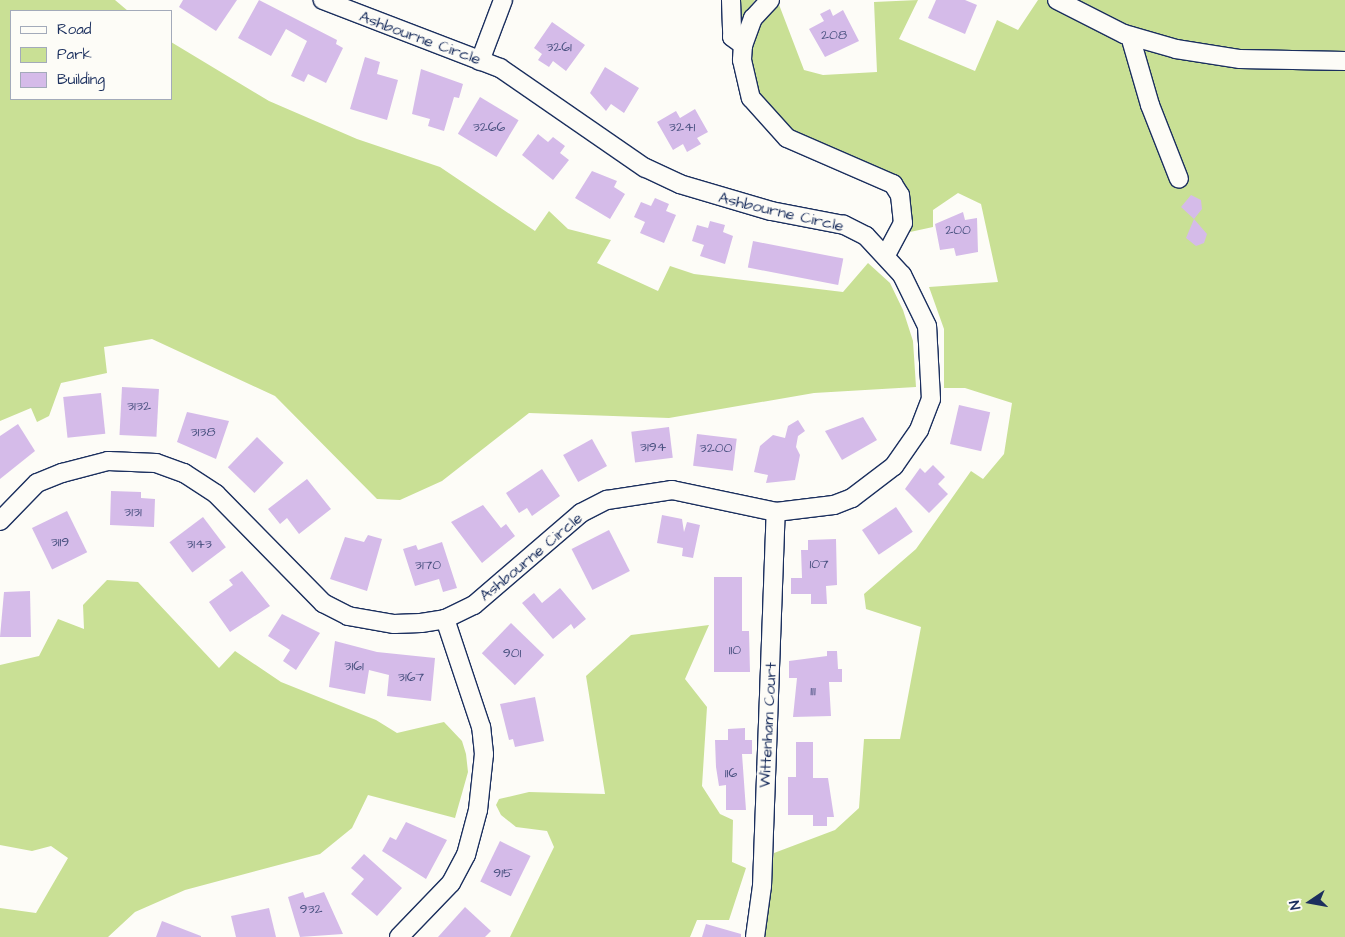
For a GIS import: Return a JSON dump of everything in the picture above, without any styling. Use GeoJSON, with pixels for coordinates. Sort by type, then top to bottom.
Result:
{"type":"FeatureCollection","features":[{"type":"Feature","properties":{"kind":"street","name":"Ashbourne Circle"},"geometry":{"type":"LineString","coordinates":[[0,521],[37,484],[62,473],[108,461],[156,463],[184,473],[216,494],[323,603],[348,616],[394,624],[445,619],[482,600],[581,513],[607,500],[672,490],[776,512],[816,508],[852,498],[894,466],[925,420],[932,375],[927,326],[911,288],[886,256],[844,225],[712,196],[645,168],[543,93],[480,61],[322,0]]}},
{"type":"Feature","properties":{"kind":"street"},"geometry":{"type":"LineString","coordinates":[[480,61],[503,0]]}},
{"type":"Feature","properties":{"kind":"street"},"geometry":{"type":"LineString","coordinates":[[731,0],[732,37],[743,45]]}},
{"type":"Feature","properties":{"kind":"street"},"geometry":{"type":"LineString","coordinates":[[770,0],[753,18],[743,45],[742,60],[751,98],[774,128],[787,138],[880,176],[900,195],[903,223],[886,256]]}},
{"type":"Feature","properties":{"kind":"street"},"geometry":{"type":"LineString","coordinates":[[1057,0],[1130,36],[1240,59],[1345,61]]}},
{"type":"Feature","properties":{"kind":"street"},"geometry":{"type":"LineString","coordinates":[[1130,36],[1150,105],[1179,179]]}},
{"type":"Feature","properties":{"kind":"street","name":"Wittenham Court"},"geometry":{"type":"LineString","coordinates":[[755,937],[762,886],[776,512]]}},
{"type":"Feature","properties":{"kind":"street"},"geometry":{"type":"LineString","coordinates":[[399,937],[451,883],[466,855],[478,810],[484,754],[482,727],[445,619]]}},
{"type":"Feature","properties":{"kind":"green space"},"geometry":{"type":"Polygon","coordinates":[[[0,0],[115,0],[127,10],[10,10],[10,100],[172,100],[172,43],[269,101],[357,139],[440,167],[535,231],[549,211],[568,229],[611,240],[597,263],[658,291],[670,266],[694,274],[843,292],[868,263],[890,283],[903,310],[913,341],[916,387],[814,393],[669,418],[529,413],[442,481],[400,500],[377,499],[275,396],[152,339],[104,347],[107,373],[61,383],[49,416],[37,422],[31,408],[0,421],[0,0]]]}},
{"type":"Feature","properties":{"kind":"green space"},"geometry":{"type":"Polygon","coordinates":[[[736,0],[755,0],[737,26],[736,0]]]}},
{"type":"Feature","properties":{"kind":"green space"},"geometry":{"type":"Polygon","coordinates":[[[918,0],[899,39],[975,71],[997,20],[1018,30],[1038,0],[1068,0],[1079,5],[1079,0],[1345,0],[1345,937],[762,937],[774,853],[835,830],[859,808],[864,739],[900,739],[921,627],[866,609],[864,594],[916,549],[971,471],[983,479],[1004,454],[1012,403],[965,388],[944,388],[944,329],[929,287],[998,282],[981,204],[958,193],[933,210],[933,227],[910,232],[908,198],[787,129],[761,99],[750,67],[752,38],[765,13],[778,2],[804,70],[823,75],[877,72],[874,2],[918,0]]]}},
{"type":"Feature","properties":{"kind":"green space"},"geometry":{"type":"Polygon","coordinates":[[[107,580],[138,582],[219,668],[235,651],[281,682],[376,720],[397,733],[444,722],[462,741],[466,754],[468,772],[455,818],[368,795],[352,828],[320,854],[185,890],[135,912],[108,937],[0,937],[0,908],[36,913],[68,858],[51,846],[32,851],[0,845],[0,665],[39,656],[58,619],[84,629],[83,605],[107,580]]]}},
{"type":"Feature","properties":{"kind":"green space"},"geometry":{"type":"Polygon","coordinates":[[[709,625],[685,679],[707,707],[702,786],[720,814],[733,820],[732,862],[746,868],[729,920],[697,920],[690,937],[510,937],[554,847],[547,831],[516,827],[501,815],[496,805],[499,799],[529,792],[605,794],[586,676],[631,635],[709,625]]]}},
{"type":"Feature","properties":{"kind":"building"},"geometry":{"type":"Polygon","coordinates":[[[183,0],[237,0],[216,31],[179,7],[183,0]]]}},
{"type":"Feature","properties":{"kind":"building"},"geometry":{"type":"Polygon","coordinates":[[[259,0],[337,40],[336,44],[343,48],[326,83],[308,74],[304,82],[291,76],[307,41],[286,29],[271,56],[238,38],[259,0]]]}},
{"type":"Feature","properties":{"kind":"building"},"geometry":{"type":"Polygon","coordinates":[[[936,0],[965,0],[977,5],[965,34],[928,18],[936,0]]]}},
{"type":"Feature","properties":{"kind":"building"},"geometry":{"type":"Polygon","coordinates":[[[830,9],[833,16],[843,10],[859,41],[825,57],[809,29],[824,21],[820,14],[830,9]]]}},
{"type":"Feature","properties":{"kind":"building"},"geometry":{"type":"Polygon","coordinates":[[[552,22],[585,45],[566,71],[553,61],[549,67],[538,60],[542,54],[534,48],[552,22]]]}},
{"type":"Feature","properties":{"kind":"building"},"geometry":{"type":"Polygon","coordinates":[[[365,57],[380,62],[377,74],[398,80],[387,120],[350,109],[365,57]]]}},
{"type":"Feature","properties":{"kind":"building"},"geometry":{"type":"Polygon","coordinates":[[[605,67],[639,88],[624,113],[611,104],[606,111],[590,93],[605,67]]]}},
{"type":"Feature","properties":{"kind":"building"},"geometry":{"type":"Polygon","coordinates":[[[421,69],[463,84],[459,98],[454,97],[444,131],[428,126],[430,119],[412,114],[421,69]]]}},
{"type":"Feature","properties":{"kind":"building"},"geometry":{"type":"Polygon","coordinates":[[[480,97],[519,120],[496,157],[458,134],[480,97]]]}},
{"type":"Feature","properties":{"kind":"building"},"geometry":{"type":"Polygon","coordinates":[[[695,109],[708,132],[697,138],[701,144],[687,152],[683,144],[673,150],[657,122],[676,111],[680,118],[695,109]]]}},
{"type":"Feature","properties":{"kind":"building"},"geometry":{"type":"Polygon","coordinates":[[[538,134],[548,142],[553,137],[565,146],[560,153],[569,160],[553,180],[522,155],[538,134]]]}},
{"type":"Feature","properties":{"kind":"building"},"geometry":{"type":"Polygon","coordinates":[[[592,171],[617,181],[614,187],[625,194],[610,219],[575,198],[592,171]]]}},
{"type":"Feature","properties":{"kind":"building"},"geometry":{"type":"Polygon","coordinates":[[[1191,195],[1201,200],[1202,209],[1194,219],[1181,207],[1191,195]]]}},
{"type":"Feature","properties":{"kind":"building"},"geometry":{"type":"Polygon","coordinates":[[[655,198],[669,204],[666,211],[676,215],[664,243],[640,233],[645,222],[634,217],[641,202],[651,206],[655,198]]]}},
{"type":"Feature","properties":{"kind":"building"},"geometry":{"type":"Polygon","coordinates":[[[963,212],[965,220],[977,218],[978,252],[956,256],[954,248],[940,250],[935,224],[963,212]]]}},
{"type":"Feature","properties":{"kind":"building"},"geometry":{"type":"Polygon","coordinates":[[[1194,219],[1207,234],[1204,243],[1196,246],[1186,238],[1194,219]]]}},
{"type":"Feature","properties":{"kind":"building"},"geometry":{"type":"Polygon","coordinates":[[[710,221],[725,225],[723,232],[733,236],[725,264],[700,256],[704,245],[692,241],[697,225],[708,228],[710,221]]]}},
{"type":"Feature","properties":{"kind":"building"},"geometry":{"type":"Polygon","coordinates":[[[753,241],[843,259],[838,285],[748,268],[753,241]]]}},
{"type":"Feature","properties":{"kind":"building"},"geometry":{"type":"Polygon","coordinates":[[[122,387],[159,389],[156,437],[119,435],[122,387]]]}},
{"type":"Feature","properties":{"kind":"building"},"geometry":{"type":"Polygon","coordinates":[[[101,393],[105,434],[67,438],[63,397],[101,393]]]}},
{"type":"Feature","properties":{"kind":"building"},"geometry":{"type":"Polygon","coordinates":[[[959,405],[990,412],[981,451],[950,444],[959,405]]]}},
{"type":"Feature","properties":{"kind":"building"},"geometry":{"type":"Polygon","coordinates":[[[187,412],[229,421],[216,459],[177,442],[187,412]]]}},
{"type":"Feature","properties":{"kind":"building"},"geometry":{"type":"Polygon","coordinates":[[[863,417],[877,440],[842,460],[825,431],[863,417]]]}},
{"type":"Feature","properties":{"kind":"building"},"geometry":{"type":"Polygon","coordinates":[[[798,420],[805,431],[798,436],[796,447],[800,455],[795,480],[766,483],[768,475],[754,472],[760,446],[773,435],[785,438],[788,426],[798,420]]]}},
{"type":"Feature","properties":{"kind":"building"},"geometry":{"type":"Polygon","coordinates":[[[18,424],[35,451],[0,479],[0,436],[18,424]]]}},
{"type":"Feature","properties":{"kind":"building"},"geometry":{"type":"Polygon","coordinates":[[[669,427],[673,458],[635,462],[631,432],[669,427]]]}},
{"type":"Feature","properties":{"kind":"building"},"geometry":{"type":"Polygon","coordinates":[[[697,434],[737,439],[733,471],[693,466],[697,434]]]}},
{"type":"Feature","properties":{"kind":"building"},"geometry":{"type":"Polygon","coordinates":[[[257,437],[284,463],[254,493],[228,467],[257,437]]]}},
{"type":"Feature","properties":{"kind":"building"},"geometry":{"type":"Polygon","coordinates":[[[592,439],[607,466],[578,482],[563,455],[592,439]]]}},
{"type":"Feature","properties":{"kind":"building"},"geometry":{"type":"Polygon","coordinates":[[[933,465],[945,477],[938,484],[948,494],[929,513],[905,489],[920,468],[925,473],[933,465]]]}},
{"type":"Feature","properties":{"kind":"building"},"geometry":{"type":"Polygon","coordinates":[[[542,469],[560,496],[532,516],[527,508],[519,513],[506,493],[542,469]]]}},
{"type":"Feature","properties":{"kind":"building"},"geometry":{"type":"Polygon","coordinates":[[[307,479],[331,509],[299,534],[287,518],[280,524],[268,509],[307,479]]]}},
{"type":"Feature","properties":{"kind":"building"},"geometry":{"type":"Polygon","coordinates":[[[111,491],[141,492],[141,498],[155,499],[154,527],[110,525],[111,491]]]}},
{"type":"Feature","properties":{"kind":"building"},"geometry":{"type":"Polygon","coordinates":[[[483,505],[501,528],[506,524],[515,536],[482,563],[451,522],[483,505]]]}},
{"type":"Feature","properties":{"kind":"building"},"geometry":{"type":"Polygon","coordinates":[[[896,507],[913,532],[879,555],[862,530],[896,507]]]}},
{"type":"Feature","properties":{"kind":"building"},"geometry":{"type":"Polygon","coordinates":[[[67,511],[87,552],[52,569],[32,528],[67,511]]]}},
{"type":"Feature","properties":{"kind":"building"},"geometry":{"type":"Polygon","coordinates":[[[662,515],[682,519],[684,532],[687,522],[700,525],[693,558],[682,556],[683,548],[657,543],[662,515]]]}},
{"type":"Feature","properties":{"kind":"building"},"geometry":{"type":"Polygon","coordinates":[[[203,517],[226,547],[192,573],[169,542],[203,517]]]}},
{"type":"Feature","properties":{"kind":"building"},"geometry":{"type":"Polygon","coordinates":[[[609,530],[630,571],[592,590],[572,549],[609,530]]]}},
{"type":"Feature","properties":{"kind":"building"},"geometry":{"type":"Polygon","coordinates":[[[368,535],[382,539],[367,591],[330,579],[345,537],[364,542],[368,535]]]}},
{"type":"Feature","properties":{"kind":"building"},"geometry":{"type":"Polygon","coordinates":[[[836,539],[837,585],[826,586],[827,604],[811,604],[811,594],[791,594],[791,578],[802,578],[801,550],[808,550],[808,540],[836,539]]]}},
{"type":"Feature","properties":{"kind":"building"},"geometry":{"type":"Polygon","coordinates":[[[442,542],[457,588],[443,592],[439,579],[415,586],[403,549],[416,545],[418,550],[442,542]]]}},
{"type":"Feature","properties":{"kind":"building"},"geometry":{"type":"Polygon","coordinates":[[[242,571],[270,606],[230,632],[209,602],[233,585],[229,580],[242,571]]]}},
{"type":"Feature","properties":{"kind":"building"},"geometry":{"type":"Polygon","coordinates":[[[714,577],[742,577],[742,631],[749,631],[750,672],[714,672],[714,577]]]}},
{"type":"Feature","properties":{"kind":"building"},"geometry":{"type":"Polygon","coordinates":[[[560,588],[586,619],[574,629],[571,624],[553,639],[522,603],[534,593],[542,603],[560,588]]]}},
{"type":"Feature","properties":{"kind":"building"},"geometry":{"type":"Polygon","coordinates":[[[30,591],[31,637],[0,637],[4,592],[30,591]]]}},
{"type":"Feature","properties":{"kind":"building"},"geometry":{"type":"Polygon","coordinates":[[[282,614],[320,633],[296,670],[283,661],[290,650],[268,636],[282,614]]]}},
{"type":"Feature","properties":{"kind":"building"},"geometry":{"type":"Polygon","coordinates":[[[511,623],[544,655],[515,685],[482,653],[511,623]]]}},
{"type":"Feature","properties":{"kind":"building"},"geometry":{"type":"Polygon","coordinates":[[[335,641],[377,652],[435,658],[431,701],[387,696],[389,675],[369,670],[365,694],[329,687],[335,641]]]}},
{"type":"Feature","properties":{"kind":"building"},"geometry":{"type":"Polygon","coordinates":[[[827,651],[837,651],[838,669],[842,669],[842,682],[829,682],[831,716],[793,717],[797,678],[789,678],[789,661],[827,656],[827,651]]]}},
{"type":"Feature","properties":{"kind":"building"},"geometry":{"type":"Polygon","coordinates":[[[535,697],[544,741],[515,747],[513,739],[509,740],[500,704],[535,697]]]}},
{"type":"Feature","properties":{"kind":"building"},"geometry":{"type":"Polygon","coordinates":[[[745,728],[745,740],[752,740],[752,754],[742,754],[746,810],[726,810],[726,785],[719,786],[715,740],[728,740],[728,729],[745,728]]]}},
{"type":"Feature","properties":{"kind":"building"},"geometry":{"type":"Polygon","coordinates":[[[796,742],[813,742],[813,778],[828,778],[834,817],[827,817],[827,826],[813,826],[813,815],[788,815],[788,777],[796,777],[796,742]]]}},
{"type":"Feature","properties":{"kind":"building"},"geometry":{"type":"Polygon","coordinates":[[[406,822],[447,840],[426,879],[382,851],[390,837],[396,840],[406,822]]]}},
{"type":"Feature","properties":{"kind":"building"},"geometry":{"type":"Polygon","coordinates":[[[500,841],[531,856],[511,896],[480,881],[500,841]]]}},
{"type":"Feature","properties":{"kind":"building"},"geometry":{"type":"Polygon","coordinates":[[[364,854],[402,888],[377,916],[351,894],[364,879],[351,868],[364,854]]]}},
{"type":"Feature","properties":{"kind":"building"},"geometry":{"type":"Polygon","coordinates":[[[303,892],[305,898],[324,892],[343,934],[300,937],[288,897],[303,892]]]}},
{"type":"Feature","properties":{"kind":"building"},"geometry":{"type":"Polygon","coordinates":[[[465,907],[491,931],[485,937],[438,937],[465,907]]]}},
{"type":"Feature","properties":{"kind":"building"},"geometry":{"type":"Polygon","coordinates":[[[269,908],[276,937],[236,937],[231,916],[269,908]]]}},
{"type":"Feature","properties":{"kind":"building"},"geometry":{"type":"Polygon","coordinates":[[[162,921],[201,936],[201,937],[156,937],[162,921]]]}},
{"type":"Feature","properties":{"kind":"building"},"geometry":{"type":"Polygon","coordinates":[[[706,924],[741,934],[741,937],[702,937],[706,924]]]}}]}
